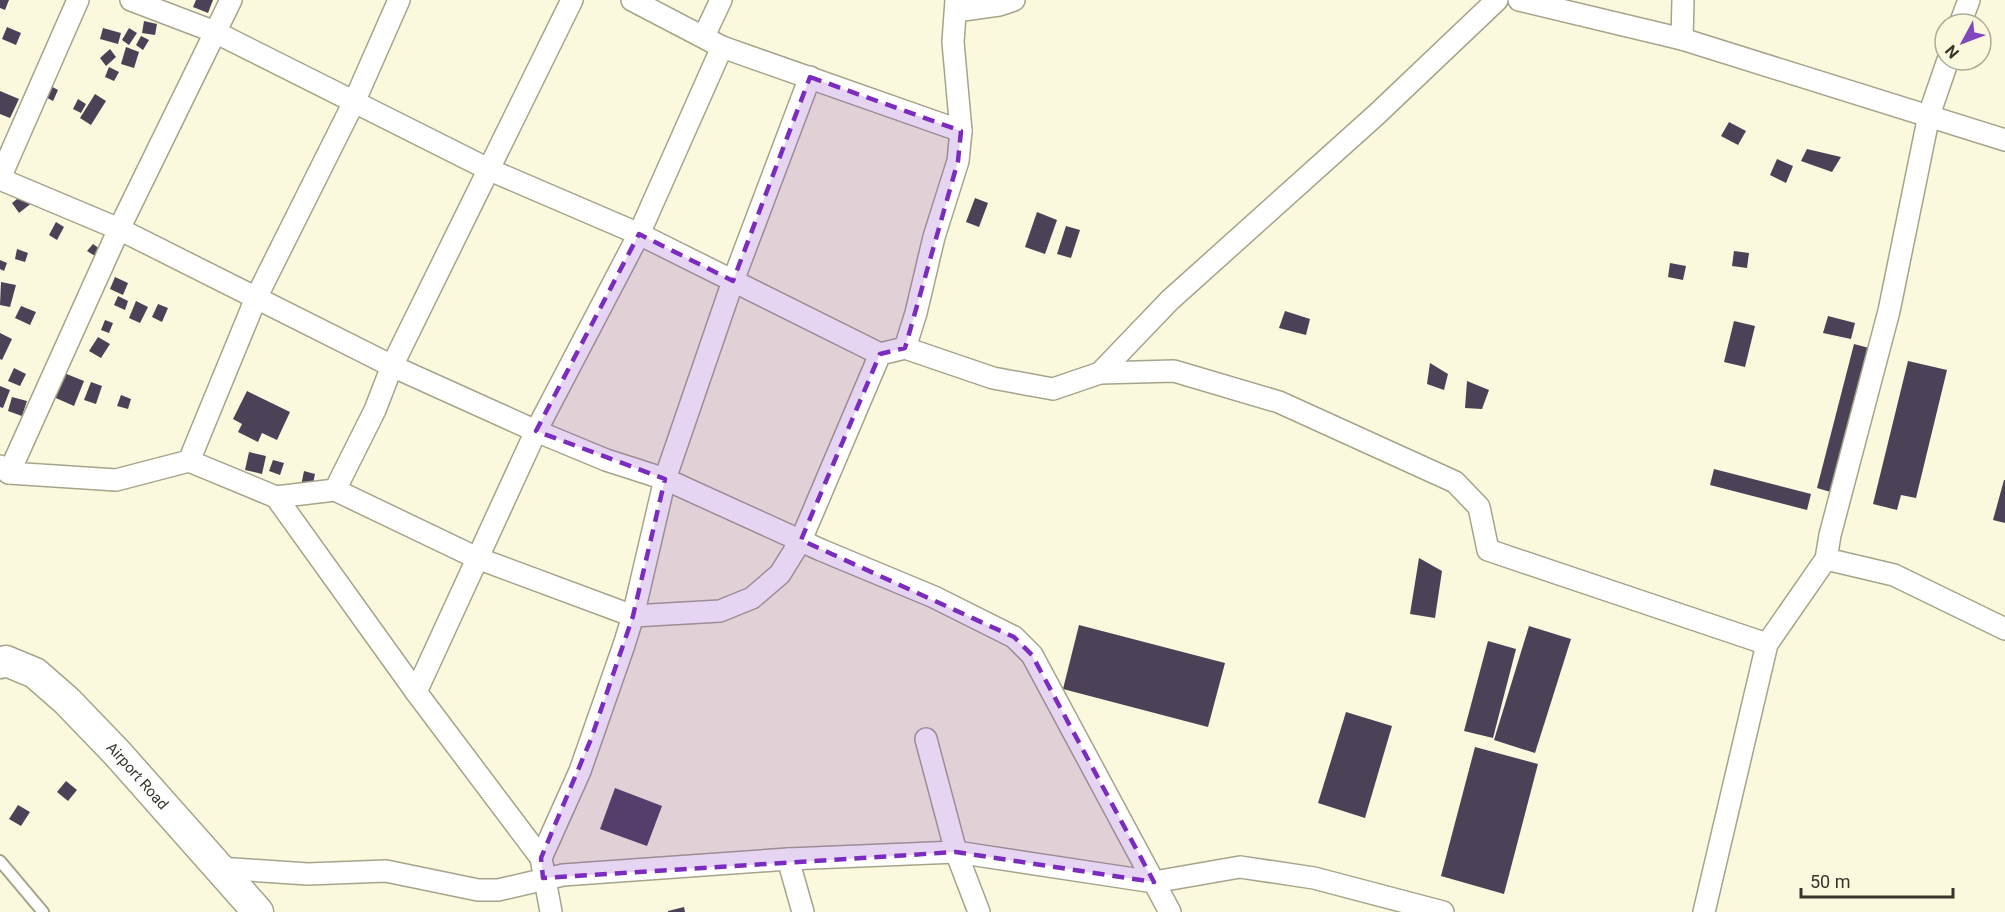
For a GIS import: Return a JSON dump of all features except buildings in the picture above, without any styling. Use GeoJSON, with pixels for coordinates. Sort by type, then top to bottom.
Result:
{"type":"FeatureCollection","features":[{"type":"Feature","properties":{"kind":"street"},"geometry":{"type":"LineString","coordinates":[[78,0],[0,179],[119,228],[392,366],[606,460],[665,479],[934,597],[1014,637],[1032,655],[1170,912]]}},
{"type":"Feature","properties":{"kind":"street"},"geometry":{"type":"LineString","coordinates":[[131,0],[215,32],[355,100],[490,170],[639,234],[880,354],[904,348],[993,378],[1053,389],[1100,373],[1174,371],[1279,402],[1455,482],[1479,507],[1488,550],[1767,644]]}},
{"type":"Feature","properties":{"kind":"street"},"geometry":{"type":"LineString","coordinates":[[231,0],[4,469],[116,480],[189,461],[276,497],[335,490],[477,558],[633,616],[720,611],[752,598],[780,574],[801,540],[880,354]]}},
{"type":"Feature","properties":{"kind":"street"},"geometry":{"type":"LineString","coordinates":[[189,461],[256,298],[355,100],[399,0]]}},
{"type":"Feature","properties":{"kind":"street"},"geometry":{"type":"LineString","coordinates":[[335,490],[375,410],[392,366],[572,0]]}},
{"type":"Feature","properties":{"kind":"street"},"geometry":{"type":"LineString","coordinates":[[632,0],[713,42],[961,131]]}},
{"type":"Feature","properties":{"kind":"street"},"geometry":{"type":"LineString","coordinates":[[416,692],[536,431],[639,234],[713,42],[721,0]]}},
{"type":"Feature","properties":{"kind":"street"},"geometry":{"type":"LineString","coordinates":[[904,348],[916,313],[934,237],[958,161],[961,131],[953,42],[956,5],[999,6],[1014,0]]}},
{"type":"Feature","properties":{"kind":"street"},"geometry":{"type":"LineString","coordinates":[[1100,373],[1170,300],[1376,115],[1497,0]]}},
{"type":"Feature","properties":{"kind":"street"},"geometry":{"type":"LineString","coordinates":[[1519,0],[1682,39],[2005,140]]}},
{"type":"Feature","properties":{"kind":"street"},"geometry":{"type":"LineString","coordinates":[[1682,39],[1683,0]]}},
{"type":"Feature","properties":{"kind":"street"},"geometry":{"type":"LineString","coordinates":[[1704,912],[1767,644],[1826,559],[1830,535],[1889,311],[1929,115],[1944,72]]}},
{"type":"Feature","properties":{"kind":"street"},"geometry":{"type":"LineString","coordinates":[[542,868],[580,771],[633,616],[665,479],[734,281],[810,77]]}},
{"type":"Feature","properties":{"kind":"street"},"geometry":{"type":"LineString","coordinates":[[276,497],[542,868],[551,912]]}},
{"type":"Feature","properties":{"kind":"street"},"geometry":{"type":"LineString","coordinates":[[1826,559],[1894,575],[2005,629]]}},
{"type":"Feature","properties":{"kind":"street","name":"Airport Road"},"geometry":{"type":"LineString","coordinates":[[0,663],[6,661],[35,673],[67,701],[118,754],[258,912]]}},
{"type":"Feature","properties":{"kind":"street"},"geometry":{"type":"LineString","coordinates":[[926,739],[956,852],[979,912]]}},
{"type":"Feature","properties":{"kind":"street"},"geometry":{"type":"LineString","coordinates":[[219,868],[308,874],[386,871],[478,891],[498,890],[542,868],[956,852],[1154,882],[1240,867],[1314,878],[1443,912]]}},
{"type":"Feature","properties":{"kind":"street"},"geometry":{"type":"LineString","coordinates":[[788,859],[803,912]]}},
{"type":"Feature","properties":{"kind":"lane"},"geometry":{"type":"LineString","coordinates":[[0,861],[44,912]]}},
{"type":"Feature","properties":{"kind":"highlighted area"},"geometry":{"type":"Polygon","coordinates":[[[810,77],[961,131],[958,161],[905,348],[880,354],[801,540],[1014,637],[1032,655],[1154,882],[956,852],[543,878],[541,858],[591,739],[633,616],[665,479],[536,431],[639,234],[733,281],[810,77]]]}}]}
